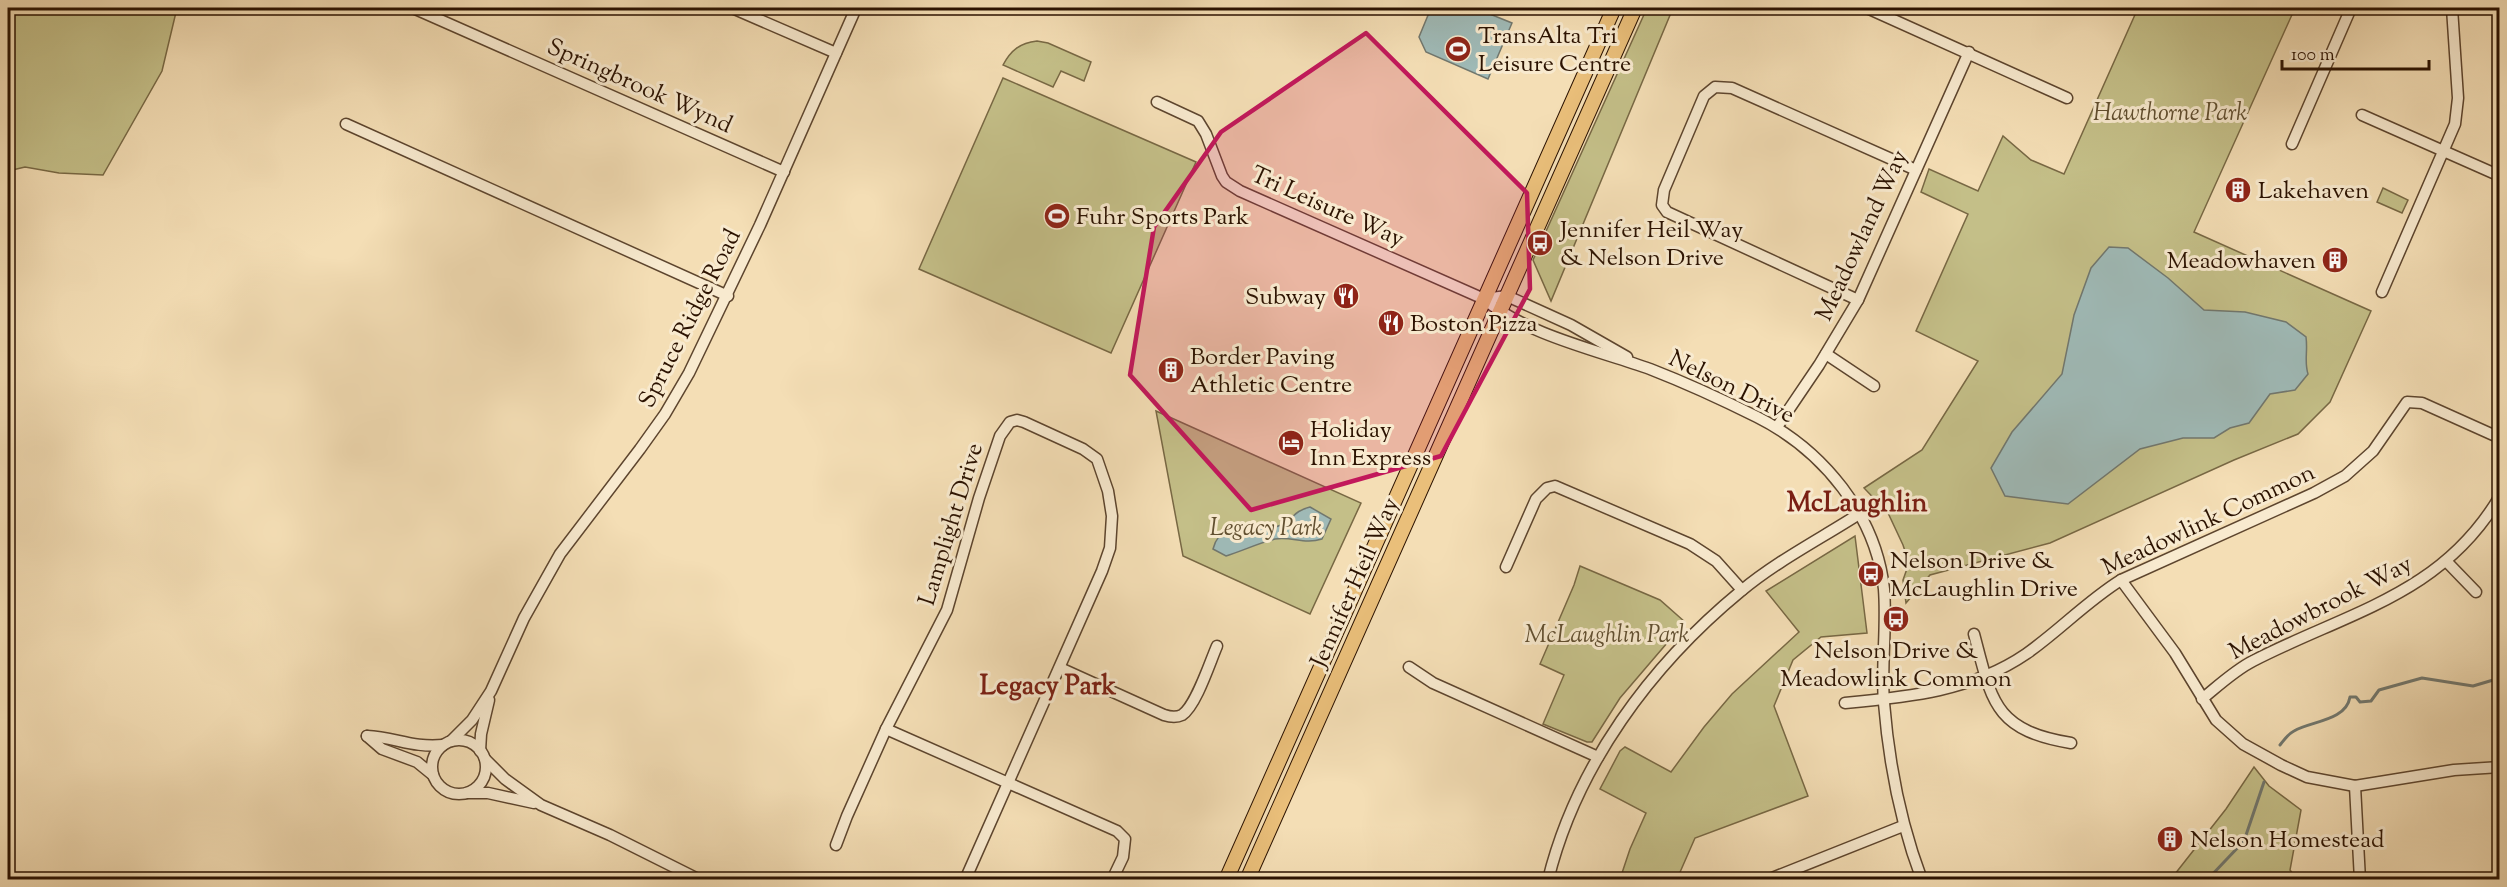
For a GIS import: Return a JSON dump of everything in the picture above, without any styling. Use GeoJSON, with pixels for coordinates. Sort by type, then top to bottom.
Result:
{"type":"FeatureCollection","features":[{"type":"Feature","properties":{"kind":"main road","name":"Jennifer Heil Way"},"geometry":{"type":"LineString","coordinates":[[1226,879],[1614,8]]}},
{"type":"Feature","properties":{"kind":"main road","name":"Jennifer Heil Way"},"geometry":{"type":"LineString","coordinates":[[1247,879],[1635,8]]}},
{"type":"Feature","properties":{"kind":"street","name":"Springbrook Wynd"},"geometry":{"type":"LineString","coordinates":[[413,8],[783,172]]}},
{"type":"Feature","properties":{"kind":"street"},"geometry":{"type":"LineString","coordinates":[[732,8],[836,53]]}},
{"type":"Feature","properties":{"kind":"street","name":"Spruce Ridge Road"},"geometry":{"type":"LineString","coordinates":[[447,743],[472,720],[491,691],[524,618],[560,554],[665,414],[689,373],[728,296],[856,8]]}},
{"type":"Feature","properties":{"kind":"street"},"geometry":{"type":"LineString","coordinates":[[1867,8],[2067,98]]}},
{"type":"Feature","properties":{"kind":"street"},"geometry":{"type":"LineString","coordinates":[[2292,144],[2351,8]]}},
{"type":"Feature","properties":{"kind":"street"},"geometry":{"type":"LineString","coordinates":[[2382,292],[2445,152],[2455,124],[2458,107],[2452,8]]}},
{"type":"Feature","properties":{"kind":"street","name":"Meadowland Way"},"geometry":{"type":"LineString","coordinates":[[1777,427],[1826,354],[1858,300],[1969,52]]}},
{"type":"Feature","properties":{"kind":"street"},"geometry":{"type":"LineString","coordinates":[[1858,300],[1667,212],[1662,205],[1664,190],[1704,96],[1715,87],[1732,88],[1916,170]]}},
{"type":"Feature","properties":{"kind":"street","name":"Tri Leisure Way"},"geometry":{"type":"LineString","coordinates":[[1157,102],[1198,121],[1226,182],[1240,191],[1484,299]]}},
{"type":"Feature","properties":{"kind":"street"},"geometry":{"type":"LineString","coordinates":[[2362,115],[2499,176]]}},
{"type":"Feature","properties":{"kind":"street"},"geometry":{"type":"LineString","coordinates":[[346,124],[728,296]]}},
{"type":"Feature","properties":{"kind":"street"},"geometry":{"type":"LineString","coordinates":[[1484,299],[1506,296]]}},
{"type":"Feature","properties":{"kind":"street","name":"Nelson Drive"},"geometry":{"type":"LineString","coordinates":[[1506,296],[1571,326],[1650,370],[1777,427],[1810,453],[1832,475],[1859,514],[1874,550],[1883,587],[1886,625],[1884,700],[1890,763],[1903,826],[1922,879]]}},
{"type":"Feature","properties":{"kind":"street","name":"Nelson Drive"},"geometry":{"type":"LineString","coordinates":[[1484,299],[1500,312],[1569,342],[1650,370]]}},
{"type":"Feature","properties":{"kind":"street"},"geometry":{"type":"LineString","coordinates":[[1826,354],[1874,386]]}},
{"type":"Feature","properties":{"kind":"street","name":"Meadowlink Common"},"geometry":{"type":"LineString","coordinates":[[1884,700],[1931,693],[1985,676],[2028,652],[2099,594],[2121,580],[2314,493],[2345,476],[2373,450],[2407,402],[2422,403],[2499,438]]}},
{"type":"Feature","properties":{"kind":"street","name":"Lamplight Drive"},"geometry":{"type":"LineString","coordinates":[[836,845],[886,729],[947,610],[979,498],[1000,436],[1010,422],[1017,420],[1092,454],[1097,459],[1111,505],[1112,531],[1110,548],[1060,668],[965,879]]}},
{"type":"Feature","properties":{"kind":"street"},"geometry":{"type":"LineString","coordinates":[[1506,567],[1536,499],[1547,488],[1555,486],[1702,551],[1716,561],[1742,590]]}},
{"type":"Feature","properties":{"kind":"street","name":"Meadowbrook Way"},"geometry":{"type":"LineString","coordinates":[[2202,699],[2252,662],[2395,596],[2448,562],[2474,534],[2499,496]]}},
{"type":"Feature","properties":{"kind":"street"},"geometry":{"type":"LineString","coordinates":[[1548,879],[1566,826],[1598,758],[1630,708],[1660,669],[1694,633],[1742,590],[1859,514]]}},
{"type":"Feature","properties":{"kind":"street"},"geometry":{"type":"LineString","coordinates":[[2448,562],[2476,592]]}},
{"type":"Feature","properties":{"kind":"street"},"geometry":{"type":"LineString","coordinates":[[2121,580],[2163,635],[2202,699],[2223,728],[2254,751],[2307,777],[2355,786],[2464,769],[2499,766]]}},
{"type":"Feature","properties":{"kind":"street"},"geometry":{"type":"LineString","coordinates":[[1974,634],[1985,676],[1996,704],[2010,721],[2050,739],[2071,743]]}},
{"type":"Feature","properties":{"kind":"street"},"geometry":{"type":"LineString","coordinates":[[1060,668],[1171,717],[1180,716],[1191,704],[1217,646]]}},
{"type":"Feature","properties":{"kind":"street"},"geometry":{"type":"LineString","coordinates":[[1409,667],[1433,683],[1598,758]]}},
{"type":"Feature","properties":{"kind":"street","name":"Spruce Ridge Road"},"geometry":{"type":"LineString","coordinates":[[483,755],[481,734],[491,691]]}},
{"type":"Feature","properties":{"kind":"street"},"geometry":{"type":"LineString","coordinates":[[1845,703],[1884,700]]}},
{"type":"Feature","properties":{"kind":"street"},"geometry":{"type":"LineString","coordinates":[[886,729],[1120,834],[1125,839],[1125,849],[1112,879]]}},
{"type":"Feature","properties":{"kind":"street"},"geometry":{"type":"LineString","coordinates":[[541,805],[504,779],[469,742],[423,747],[385,737],[367,736],[382,749],[417,762],[433,775],[444,789],[458,794],[488,793],[541,805],[610,835],[700,879]]}},
{"type":"Feature","properties":{"kind":"street"},"geometry":{"type":"LineString","coordinates":[[433,775],[434,756],[447,743]]}},
{"type":"Feature","properties":{"kind":"street"},"geometry":{"type":"LineString","coordinates":[[467,793],[475,788],[484,777],[483,755]]}},
{"type":"Feature","properties":{"kind":"street"},"geometry":{"type":"LineString","coordinates":[[2355,786],[2360,879]]}},
{"type":"Feature","properties":{"kind":"street"},"geometry":{"type":"LineString","coordinates":[[1767,879],[1903,826]]}},
{"type":"Feature","properties":{"kind":"highlighted area"},"geometry":{"type":"Polygon","coordinates":[[[1366,33],[1527,193],[1530,289],[1441,456],[1251,510],[1130,375],[1154,227],[1221,132],[1366,33]]]}},
{"type":"Feature","properties":{"kind":"green space"},"geometry":{"type":"Polygon","coordinates":[[[8,8],[177,8],[162,71],[103,175],[59,173],[25,167],[8,171],[8,8]]]}},
{"type":"Feature","properties":{"kind":"green space"},"geometry":{"type":"Polygon","coordinates":[[[1647,8],[1673,8],[1551,301],[1533,260],[1647,8]]]}},
{"type":"Feature","properties":{"kind":"green space","name":"Hawthorne Park"},"geometry":{"type":"Polygon","coordinates":[[[2138,8],[2295,8],[2194,232],[2371,311],[2330,402],[2298,434],[2234,460],[2050,543],[1930,575],[1906,603],[1903,580],[1909,563],[1903,545],[1888,513],[1864,488],[1922,450],[1978,361],[1916,331],[1968,214],[1921,192],[1929,169],[1978,191],[2003,136],[2031,160],[2064,174],[2138,8]]]}},
{"type":"Feature","properties":{"kind":"green space"},"geometry":{"type":"Polygon","coordinates":[[[1037,41],[1048,43],[1091,62],[1084,81],[1061,71],[1053,87],[1003,65],[1017,48],[1037,41]]]}},
{"type":"Feature","properties":{"kind":"green space","name":"Fuhr Sports Park"},"geometry":{"type":"Polygon","coordinates":[[[1003,78],[1196,162],[1111,353],[919,269],[1003,78]]]}},
{"type":"Feature","properties":{"kind":"green space"},"geometry":{"type":"Polygon","coordinates":[[[2383,188],[2408,200],[2402,213],[2377,202],[2383,188]]]}},
{"type":"Feature","properties":{"kind":"green space","name":"Legacy Park"},"geometry":{"type":"Polygon","coordinates":[[[1156,411],[1361,503],[1310,614],[1183,556],[1156,411]]]}},
{"type":"Feature","properties":{"kind":"green space"},"geometry":{"type":"Polygon","coordinates":[[[1855,536],[1867,633],[1821,637],[1793,660],[1774,706],[1808,796],[1695,838],[1677,879],[1620,879],[1646,813],[1600,789],[1620,751],[1625,747],[1671,772],[1732,694],[1799,632],[1766,591],[1855,536]]]}},
{"type":"Feature","properties":{"kind":"green space","name":"McLaughlin Park"},"geometry":{"type":"Polygon","coordinates":[[[1580,566],[1660,600],[1685,622],[1620,698],[1592,742],[1543,724],[1564,675],[1540,664],[1580,566]]]}},
{"type":"Feature","properties":{"kind":"green space"},"geometry":{"type":"Polygon","coordinates":[[[2254,767],[2269,786],[2301,810],[2290,870],[2297,879],[2171,879],[2226,809],[2254,767]]]}},
{"type":"Feature","properties":{"kind":"water"},"geometry":{"type":"Polygon","coordinates":[[[1431,8],[1475,8],[1512,23],[1488,79],[1426,52],[1419,37],[1431,8]]]}},
{"type":"Feature","properties":{"kind":"water"},"geometry":{"type":"Polygon","coordinates":[[[2109,247],[2128,248],[2168,278],[2204,310],[2245,312],[2286,322],[2306,337],[2308,374],[2295,390],[2270,394],[2249,423],[2230,428],[2214,438],[2183,438],[2140,449],[2068,504],[2005,496],[1991,468],[2012,432],[2062,374],[2074,315],[2091,268],[2109,247]]]}},
{"type":"Feature","properties":{"kind":"water"},"geometry":{"type":"Polygon","coordinates":[[[1310,507],[1331,519],[1322,539],[1309,541],[1275,539],[1226,556],[1213,549],[1218,538],[1234,528],[1274,527],[1310,507]]]}},
{"type":"Feature","properties":{"kind":"waterway"},"geometry":{"type":"LineString","coordinates":[[2280,745],[2294,731],[2335,716],[2347,705],[2350,697],[2356,697],[2360,702],[2371,701],[2379,690],[2422,678],[2473,686],[2500,678]]}},
{"type":"Feature","properties":{"kind":"waterway"},"geometry":{"type":"LineString","coordinates":[[2207,880],[2244,841],[2264,782]]}},
{"type":"Feature","properties":{"kind":"place","name":"TransAlta Tri Leisure Centre"},"geometry":{"type":"Point","coordinates":[1458,49]}},
{"type":"Feature","properties":{"kind":"place","name":"Lakehaven"},"geometry":{"type":"Point","coordinates":[2238,190]}},
{"type":"Feature","properties":{"kind":"place","name":"Fuhr Sports Park"},"geometry":{"type":"Point","coordinates":[1057,216]}},
{"type":"Feature","properties":{"kind":"place","name":"Jennifer Heil Way & Nelson Drive"},"geometry":{"type":"Point","coordinates":[1540,243]}},
{"type":"Feature","properties":{"kind":"place","name":"Meadowhaven"},"geometry":{"type":"Point","coordinates":[2335,260]}},
{"type":"Feature","properties":{"kind":"place","name":"Subway"},"geometry":{"type":"Point","coordinates":[1346,296]}},
{"type":"Feature","properties":{"kind":"place","name":"Boston Pizza"},"geometry":{"type":"Point","coordinates":[1391,323]}},
{"type":"Feature","properties":{"kind":"place","name":"Border Paving Athletic Centre"},"geometry":{"type":"Point","coordinates":[1171,370]}},
{"type":"Feature","properties":{"kind":"place","name":"Holiday Inn Express"},"geometry":{"type":"Point","coordinates":[1291,443]}},
{"type":"Feature","properties":{"kind":"place","name":"Nelson Drive & McLaughlin Drive"},"geometry":{"type":"Point","coordinates":[1871,574]}},
{"type":"Feature","properties":{"kind":"place","name":"Nelson Drive & Meadowlink Common"},"geometry":{"type":"Point","coordinates":[1896,619]}},
{"type":"Feature","properties":{"kind":"place","name":"Nelson Homestead"},"geometry":{"type":"Point","coordinates":[2170,839]}},
{"type":"Feature","properties":{"kind":"district","name":"McLaughlin"},"geometry":{"type":"Point","coordinates":[1857,502]}},
{"type":"Feature","properties":{"kind":"district","name":"Legacy Park"},"geometry":{"type":"Point","coordinates":[1048,685]}}]}
